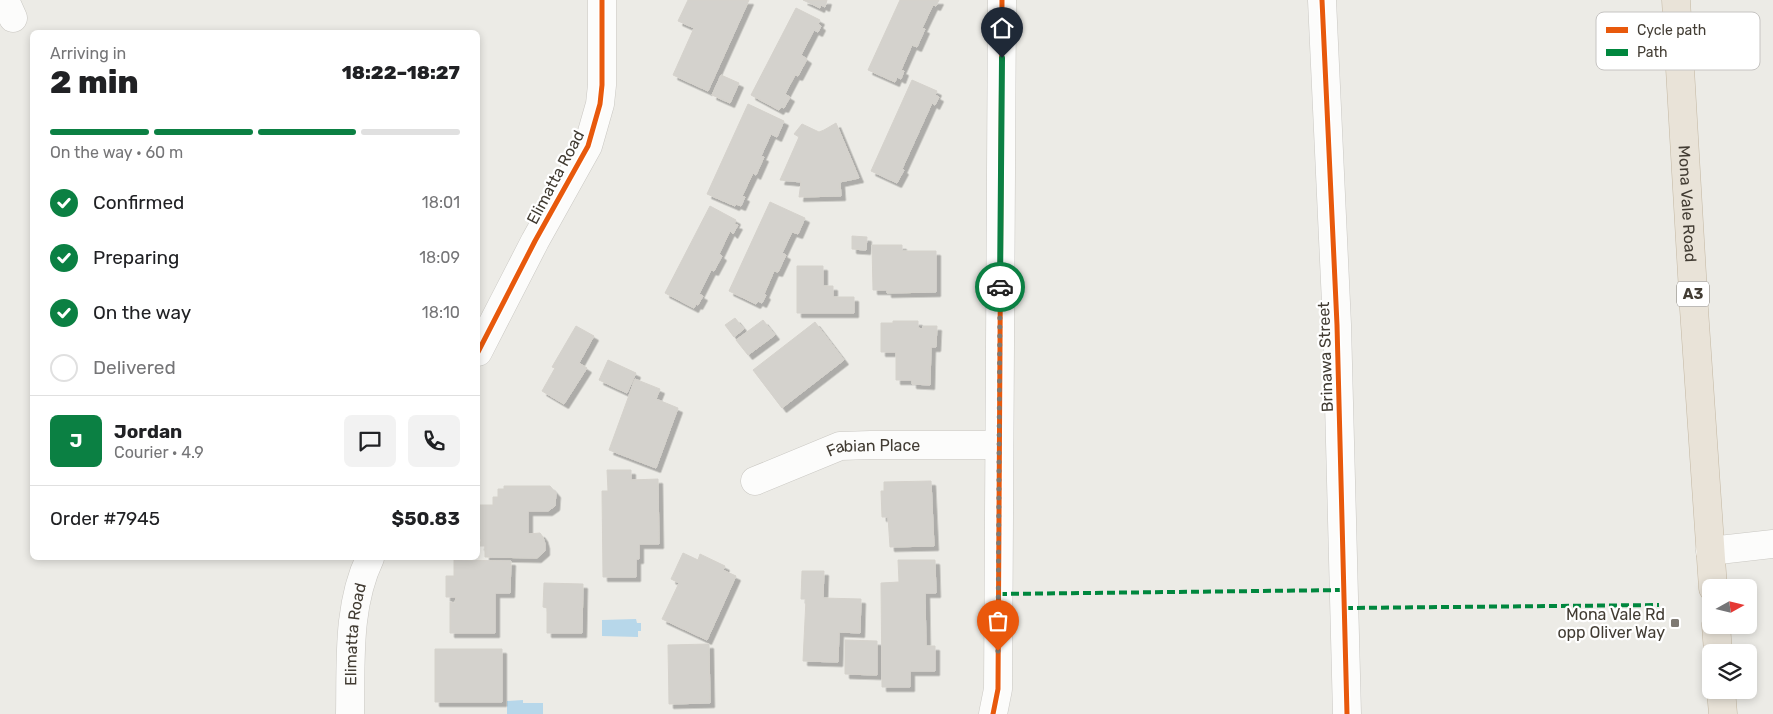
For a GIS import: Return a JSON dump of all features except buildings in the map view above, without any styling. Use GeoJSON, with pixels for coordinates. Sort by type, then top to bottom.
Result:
{"type":"FeatureCollection","features":[{"type":"Feature","properties":{"kind":"highway","name":"Mona Vale Road"},"geometry":{"type":"LineString","coordinates":[[1680,70],[1692,290],[1712,579]]}},
{"type":"Feature","properties":{"kind":"highway"},"geometry":{"type":"LineString","coordinates":[[1721,699],[1722,714]]}},
{"type":"Feature","properties":{"kind":"street","name":"Elimatta Road"},"geometry":{"type":"LineString","coordinates":[[480,348],[535,241],[588,146],[600,104],[602,85],[602,0]]}},
{"type":"Feature","properties":{"kind":"street"},"geometry":{"type":"LineString","coordinates":[[993,714],[998,689],[1002,0]]}},
{"type":"Feature","properties":{"kind":"street","name":"Brinawa Street"},"geometry":{"type":"LineString","coordinates":[[1322,0],[1337,325],[1347,714]]}},
{"type":"Feature","properties":{"kind":"street","name":"Fabian Place"},"geometry":{"type":"LineString","coordinates":[[755,481],[840,446],[999,445]]}},
{"type":"Feature","properties":{"kind":"street"},"geometry":{"type":"LineString","coordinates":[[1710,551],[1773,544]]}},
{"type":"Feature","properties":{"kind":"street","name":"Elimatta Road"},"geometry":{"type":"LineString","coordinates":[[350,714],[352,629],[358,590],[369,560]]}},
{"type":"Feature","properties":{"kind":"water"},"geometry":{"type":"Polygon","coordinates":[[[636,619],[637,623],[641,623],[641,631],[638,631],[638,637],[602,636],[602,620],[636,619]]]}},
{"type":"Feature","properties":{"kind":"water"},"geometry":{"type":"Polygon","coordinates":[[[523,700],[523,703],[543,703],[543,714],[507,714],[507,701],[523,700]]]}},
{"type":"Feature","properties":{"kind":"marked path"},"geometry":{"type":"LineString","coordinates":[[999,594],[1345,590]]}},
{"type":"Feature","properties":{"kind":"marked path"},"geometry":{"type":"LineString","coordinates":[[1345,608],[1659,605]]}},
{"type":"Feature","properties":{"kind":"cycle path"},"geometry":{"type":"LineString","coordinates":[[480,348],[535,241],[588,146],[600,104],[602,85],[602,0]]}},
{"type":"Feature","properties":{"kind":"cycle path"},"geometry":{"type":"LineString","coordinates":[[993,714],[998,689],[1002,0]]}},
{"type":"Feature","properties":{"kind":"cycle path"},"geometry":{"type":"LineString","coordinates":[[1322,0],[1337,325],[1347,714]]}},
{"type":"Feature","properties":{"kind":"way so far"},"geometry":{"type":"LineString","coordinates":[[998,651],[1000,287]]}},
{"type":"Feature","properties":{"kind":"place","name":"Mona Vale Rd opp Oliver Way"},"geometry":{"type":"Point","coordinates":[1675,623]}},
{"type":"Feature","properties":{"kind":"route"},"geometry":{"type":"LineString","coordinates":[[1000,287],[1002,58]]}}]}
